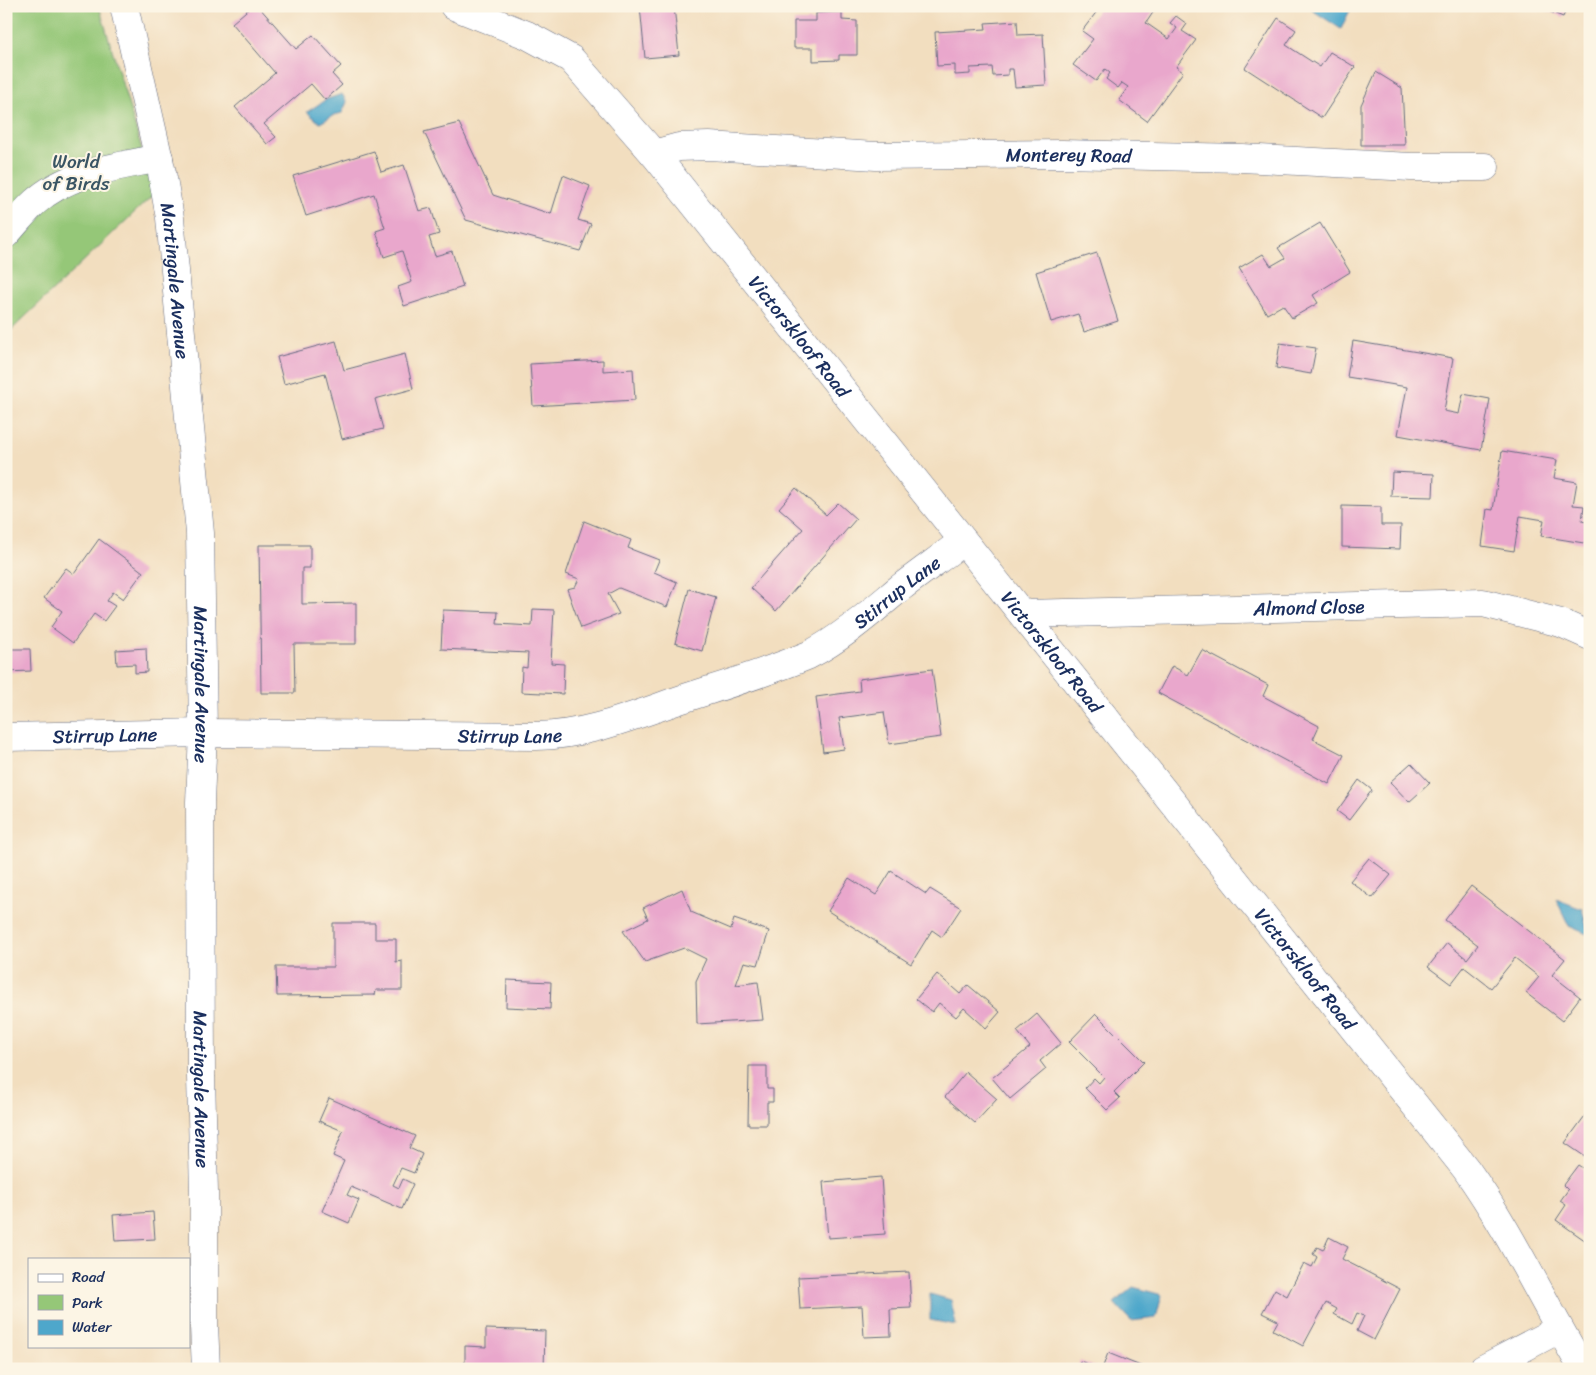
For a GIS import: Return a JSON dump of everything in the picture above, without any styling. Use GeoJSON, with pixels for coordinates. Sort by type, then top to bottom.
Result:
{"type":"FeatureCollection","features":[{"type":"Feature","properties":{"kind":"street","name":"Martingale Avenue"},"geometry":{"type":"LineString","coordinates":[[124,6],[159,158],[170,218],[200,533],[203,733],[200,802],[200,1077],[204,1193],[206,1369]]}},
{"type":"Feature","properties":{"kind":"street","name":"Victorskloof Road"},"geometry":{"type":"LineString","coordinates":[[454,6],[527,35],[571,59],[654,154],[1466,1169],[1503,1226],[1583,1369]]}},
{"type":"Feature","properties":{"kind":"street","name":"Monterey Road"},"geometry":{"type":"LineString","coordinates":[[654,154],[679,147],[709,146],[876,156],[1062,154],[1242,158],[1411,167],[1485,167]]}},
{"type":"Feature","properties":{"kind":"street"},"geometry":{"type":"LineString","coordinates":[[6,234],[35,202],[49,191],[71,180],[103,170],[159,158]]}},
{"type":"Feature","properties":{"kind":"street","name":"Stirrup Lane"},"geometry":{"type":"LineString","coordinates":[[6,736],[203,733],[556,736],[600,727],[809,655],[847,632],[963,541]]}},
{"type":"Feature","properties":{"kind":"street","name":"Almond Close"},"geometry":{"type":"LineString","coordinates":[[1023,614],[1483,603],[1561,623],[1590,636]]}},
{"type":"Feature","properties":{"kind":"street"},"geometry":{"type":"LineString","coordinates":[[1483,1369],[1559,1329]]}},
{"type":"Feature","properties":{"kind":"green space","name":"World of Birds"},"geometry":{"type":"Polygon","coordinates":[[[6,6],[99,6],[155,193],[6,335],[6,6]]]}},
{"type":"Feature","properties":{"kind":"water"},"geometry":{"type":"Polygon","coordinates":[[[1314,6],[1349,6],[1351,8],[1341,29],[1312,10],[1314,6]]]}},
{"type":"Feature","properties":{"kind":"water"},"geometry":{"type":"Polygon","coordinates":[[[342,94],[347,102],[342,113],[320,123],[307,112],[325,100],[342,94]]]}},
{"type":"Feature","properties":{"kind":"water"},"geometry":{"type":"Polygon","coordinates":[[[1556,899],[1582,909],[1589,935],[1569,926],[1556,899]]]}},
{"type":"Feature","properties":{"kind":"water"},"geometry":{"type":"Polygon","coordinates":[[[1133,1287],[1162,1295],[1156,1318],[1131,1321],[1114,1303],[1133,1287]]]}},
{"type":"Feature","properties":{"kind":"water"},"geometry":{"type":"Polygon","coordinates":[[[930,1294],[951,1300],[956,1325],[930,1320],[930,1294]]]}},
{"type":"Feature","properties":{"kind":"building"},"geometry":{"type":"Polygon","coordinates":[[[252,6],[258,6],[296,49],[313,35],[341,66],[332,74],[342,85],[325,100],[311,84],[264,124],[276,137],[267,144],[235,107],[275,73],[232,23],[252,6]]]}},
{"type":"Feature","properties":{"kind":"building"},"geometry":{"type":"Polygon","coordinates":[[[640,6],[674,6],[679,55],[645,58],[640,6]]]}},
{"type":"Feature","properties":{"kind":"building"},"geometry":{"type":"Polygon","coordinates":[[[1101,6],[1148,6],[1154,11],[1146,23],[1169,39],[1177,28],[1170,23],[1176,16],[1187,24],[1182,31],[1196,40],[1176,67],[1183,72],[1147,121],[1119,100],[1128,87],[1122,83],[1118,88],[1106,79],[1110,73],[1105,69],[1096,81],[1073,65],[1093,39],[1082,31],[1101,6]]]}},
{"type":"Feature","properties":{"kind":"building"},"geometry":{"type":"Polygon","coordinates":[[[1536,6],[1568,6],[1563,17],[1536,6]]]}},
{"type":"Feature","properties":{"kind":"building"},"geometry":{"type":"Polygon","coordinates":[[[842,12],[842,20],[857,21],[857,55],[839,55],[839,60],[813,61],[813,48],[794,48],[794,21],[816,21],[816,13],[842,12]]]}},
{"type":"Feature","properties":{"kind":"building"},"geometry":{"type":"Polygon","coordinates":[[[1278,18],[1296,30],[1286,45],[1320,67],[1330,52],[1355,67],[1322,118],[1245,68],[1278,18]]]}},
{"type":"Feature","properties":{"kind":"building"},"geometry":{"type":"Polygon","coordinates":[[[1017,21],[1018,35],[1043,34],[1046,85],[1015,87],[1013,69],[1008,69],[1008,75],[993,76],[992,67],[970,68],[970,74],[955,75],[955,65],[937,66],[935,32],[986,29],[985,23],[1017,21]]]}},
{"type":"Feature","properties":{"kind":"building"},"geometry":{"type":"Polygon","coordinates":[[[1376,72],[1402,88],[1405,145],[1361,145],[1361,105],[1376,72]]]}},
{"type":"Feature","properties":{"kind":"building"},"geometry":{"type":"Polygon","coordinates":[[[459,123],[493,195],[551,214],[563,175],[590,186],[578,220],[591,224],[580,251],[466,220],[424,132],[459,123]]]}},
{"type":"Feature","properties":{"kind":"building"},"geometry":{"type":"Polygon","coordinates":[[[374,151],[381,172],[404,165],[419,211],[431,208],[439,234],[429,237],[435,256],[452,251],[463,287],[404,306],[398,287],[412,282],[402,251],[384,257],[376,231],[385,228],[374,194],[306,216],[293,176],[374,151]]]}},
{"type":"Feature","properties":{"kind":"building"},"geometry":{"type":"Polygon","coordinates":[[[1320,223],[1350,272],[1313,295],[1318,303],[1292,318],[1283,305],[1267,314],[1239,268],[1263,254],[1271,266],[1285,258],[1278,248],[1320,223]]]}},
{"type":"Feature","properties":{"kind":"building"},"geometry":{"type":"Polygon","coordinates":[[[1097,253],[1118,321],[1084,332],[1078,314],[1051,322],[1036,272],[1097,253]]]}},
{"type":"Feature","properties":{"kind":"building"},"geometry":{"type":"Polygon","coordinates":[[[336,341],[344,370],[405,354],[413,389],[375,399],[383,429],[342,439],[325,373],[284,384],[277,357],[336,341]]]}},
{"type":"Feature","properties":{"kind":"building"},"geometry":{"type":"Polygon","coordinates":[[[1353,341],[1453,358],[1444,411],[1459,414],[1463,394],[1490,399],[1481,450],[1398,435],[1407,387],[1347,377],[1353,341]]]}},
{"type":"Feature","properties":{"kind":"building"},"geometry":{"type":"Polygon","coordinates":[[[1280,343],[1316,348],[1311,374],[1276,368],[1280,343]]]}},
{"type":"Feature","properties":{"kind":"building"},"geometry":{"type":"Polygon","coordinates":[[[603,360],[603,371],[633,369],[635,400],[533,406],[530,364],[603,360]]]}},
{"type":"Feature","properties":{"kind":"building"},"geometry":{"type":"Polygon","coordinates":[[[1502,451],[1557,460],[1554,478],[1577,482],[1573,505],[1584,506],[1582,521],[1590,523],[1590,544],[1541,536],[1544,520],[1520,516],[1514,551],[1482,546],[1487,509],[1493,510],[1502,451]]]}},
{"type":"Feature","properties":{"kind":"building"},"geometry":{"type":"Polygon","coordinates":[[[1392,472],[1434,474],[1433,497],[1391,496],[1392,472]]]}},
{"type":"Feature","properties":{"kind":"building"},"geometry":{"type":"Polygon","coordinates":[[[796,488],[826,515],[838,503],[856,519],[776,611],[751,588],[803,529],[779,508],[796,488]]]}},
{"type":"Feature","properties":{"kind":"building"},"geometry":{"type":"Polygon","coordinates":[[[1342,506],[1381,507],[1381,525],[1401,525],[1400,549],[1342,547],[1342,506]]]}},
{"type":"Feature","properties":{"kind":"building"},"geometry":{"type":"Polygon","coordinates":[[[584,521],[631,540],[628,548],[659,560],[654,572],[677,582],[667,607],[619,588],[608,594],[619,614],[581,628],[567,589],[575,587],[579,579],[566,574],[584,521]]]}},
{"type":"Feature","properties":{"kind":"building"},"geometry":{"type":"Polygon","coordinates":[[[99,539],[143,572],[123,599],[113,592],[107,601],[115,606],[104,621],[94,614],[73,643],[51,627],[62,611],[44,598],[66,568],[74,574],[99,539]]]}},
{"type":"Feature","properties":{"kind":"building"},"geometry":{"type":"Polygon","coordinates":[[[259,545],[310,545],[310,568],[302,568],[302,604],[356,603],[356,644],[294,644],[295,693],[261,693],[259,545]]]}},
{"type":"Feature","properties":{"kind":"building"},"geometry":{"type":"Polygon","coordinates":[[[689,589],[716,597],[702,651],[675,643],[689,589]]]}},
{"type":"Feature","properties":{"kind":"building"},"geometry":{"type":"Polygon","coordinates":[[[533,609],[554,610],[551,663],[564,664],[563,694],[521,692],[522,667],[527,668],[528,653],[441,649],[443,610],[498,612],[497,624],[532,626],[533,609]]]}},
{"type":"Feature","properties":{"kind":"building"},"geometry":{"type":"Polygon","coordinates":[[[146,648],[147,672],[135,673],[135,664],[117,665],[116,650],[146,648]]]}},
{"type":"Feature","properties":{"kind":"building"},"geometry":{"type":"Polygon","coordinates":[[[6,649],[30,649],[31,671],[6,672],[6,649]]]}},
{"type":"Feature","properties":{"kind":"building"},"geometry":{"type":"Polygon","coordinates":[[[1202,650],[1268,685],[1263,696],[1319,726],[1313,739],[1344,755],[1329,784],[1158,693],[1172,666],[1188,675],[1202,650]]]}},
{"type":"Feature","properties":{"kind":"building"},"geometry":{"type":"Polygon","coordinates":[[[932,669],[941,737],[889,744],[884,712],[839,718],[844,749],[823,752],[816,697],[860,691],[859,679],[932,669]]]}},
{"type":"Feature","properties":{"kind":"building"},"geometry":{"type":"Polygon","coordinates":[[[1411,763],[1430,783],[1409,802],[1390,782],[1411,763]]]}},
{"type":"Feature","properties":{"kind":"building"},"geometry":{"type":"Polygon","coordinates":[[[1359,780],[1372,790],[1349,820],[1337,811],[1359,780]]]}},
{"type":"Feature","properties":{"kind":"building"},"geometry":{"type":"Polygon","coordinates":[[[1369,858],[1391,875],[1372,898],[1350,881],[1369,858]]]}},
{"type":"Feature","properties":{"kind":"building"},"geometry":{"type":"Polygon","coordinates":[[[891,871],[926,894],[930,889],[961,908],[942,937],[932,930],[911,964],[828,911],[849,878],[876,895],[891,871]]]}},
{"type":"Feature","properties":{"kind":"building"},"geometry":{"type":"Polygon","coordinates":[[[1471,886],[1565,959],[1552,975],[1580,997],[1562,1021],[1526,993],[1539,977],[1515,958],[1491,988],[1464,967],[1451,984],[1428,967],[1447,943],[1467,959],[1478,945],[1445,920],[1471,886]]]}},
{"type":"Feature","properties":{"kind":"building"},"geometry":{"type":"Polygon","coordinates":[[[682,889],[691,912],[731,929],[734,919],[769,931],[758,965],[744,962],[736,985],[758,982],[763,1020],[697,1024],[696,981],[706,959],[684,948],[645,962],[623,931],[648,919],[643,908],[682,889]]]}},
{"type":"Feature","properties":{"kind":"building"},"geometry":{"type":"Polygon","coordinates":[[[333,923],[375,923],[375,939],[396,939],[396,962],[402,961],[402,990],[376,990],[375,995],[277,996],[276,967],[333,967],[333,923]]]}},
{"type":"Feature","properties":{"kind":"building"},"geometry":{"type":"Polygon","coordinates":[[[937,974],[960,994],[968,985],[1000,1012],[986,1028],[964,1008],[956,1017],[939,1003],[932,1012],[916,999],[937,974]]]}},
{"type":"Feature","properties":{"kind":"building"},"geometry":{"type":"Polygon","coordinates":[[[507,980],[551,982],[550,1009],[506,1007],[507,980]]]}},
{"type":"Feature","properties":{"kind":"building"},"geometry":{"type":"Polygon","coordinates":[[[1037,1014],[1061,1043],[1040,1061],[1046,1069],[1010,1099],[992,1078],[1030,1047],[1017,1031],[1037,1014]]]}},
{"type":"Feature","properties":{"kind":"building"},"geometry":{"type":"Polygon","coordinates":[[[1096,1014],[1144,1062],[1114,1092],[1120,1098],[1107,1110],[1085,1088],[1094,1078],[1099,1083],[1104,1077],[1069,1042],[1096,1014]]]}},
{"type":"Feature","properties":{"kind":"building"},"geometry":{"type":"Polygon","coordinates":[[[749,1066],[767,1066],[767,1089],[773,1089],[773,1102],[767,1102],[767,1125],[748,1125],[749,1066]]]}},
{"type":"Feature","properties":{"kind":"building"},"geometry":{"type":"Polygon","coordinates":[[[966,1072],[997,1099],[975,1123],[945,1097],[966,1072]]]}},
{"type":"Feature","properties":{"kind":"building"},"geometry":{"type":"Polygon","coordinates":[[[329,1098],[415,1136],[409,1148],[422,1154],[414,1173],[401,1168],[393,1185],[399,1188],[403,1179],[413,1184],[402,1209],[351,1187],[347,1195],[359,1200],[349,1223],[322,1211],[344,1161],[333,1156],[343,1131],[319,1121],[329,1098]]]}},
{"type":"Feature","properties":{"kind":"building"},"geometry":{"type":"Polygon","coordinates":[[[1590,1109],[1590,1160],[1565,1143],[1590,1109]]]}},
{"type":"Feature","properties":{"kind":"building"},"geometry":{"type":"Polygon","coordinates":[[[1578,1165],[1590,1173],[1590,1236],[1586,1241],[1556,1220],[1566,1205],[1560,1201],[1568,1190],[1563,1185],[1578,1165]]]}},
{"type":"Feature","properties":{"kind":"building"},"geometry":{"type":"Polygon","coordinates":[[[881,1177],[885,1234],[828,1238],[823,1182],[881,1177]]]}},
{"type":"Feature","properties":{"kind":"building"},"geometry":{"type":"Polygon","coordinates":[[[153,1212],[155,1239],[115,1241],[113,1215],[153,1212]]]}},
{"type":"Feature","properties":{"kind":"building"},"geometry":{"type":"Polygon","coordinates":[[[1329,1237],[1348,1247],[1342,1259],[1400,1289],[1374,1340],[1357,1331],[1364,1316],[1357,1313],[1352,1324],[1334,1314],[1337,1309],[1326,1303],[1303,1346],[1273,1330],[1278,1321],[1262,1313],[1275,1289],[1287,1296],[1304,1263],[1312,1267],[1317,1257],[1313,1254],[1317,1247],[1323,1250],[1329,1237]]]}},
{"type":"Feature","properties":{"kind":"building"},"geometry":{"type":"Polygon","coordinates":[[[909,1272],[911,1308],[890,1309],[891,1336],[864,1337],[862,1306],[800,1309],[798,1277],[909,1272]]]}},
{"type":"Feature","properties":{"kind":"building"},"geometry":{"type":"Polygon","coordinates":[[[486,1329],[545,1331],[544,1369],[465,1369],[465,1346],[486,1347],[486,1329]]]}},
{"type":"Feature","properties":{"kind":"building"},"geometry":{"type":"Polygon","coordinates":[[[1108,1353],[1143,1367],[1142,1369],[1102,1369],[1108,1353]]]}},
{"type":"Feature","properties":{"kind":"building"},"geometry":{"type":"Polygon","coordinates":[[[1080,1361],[1100,1369],[1077,1369],[1080,1361]]]}}]}
